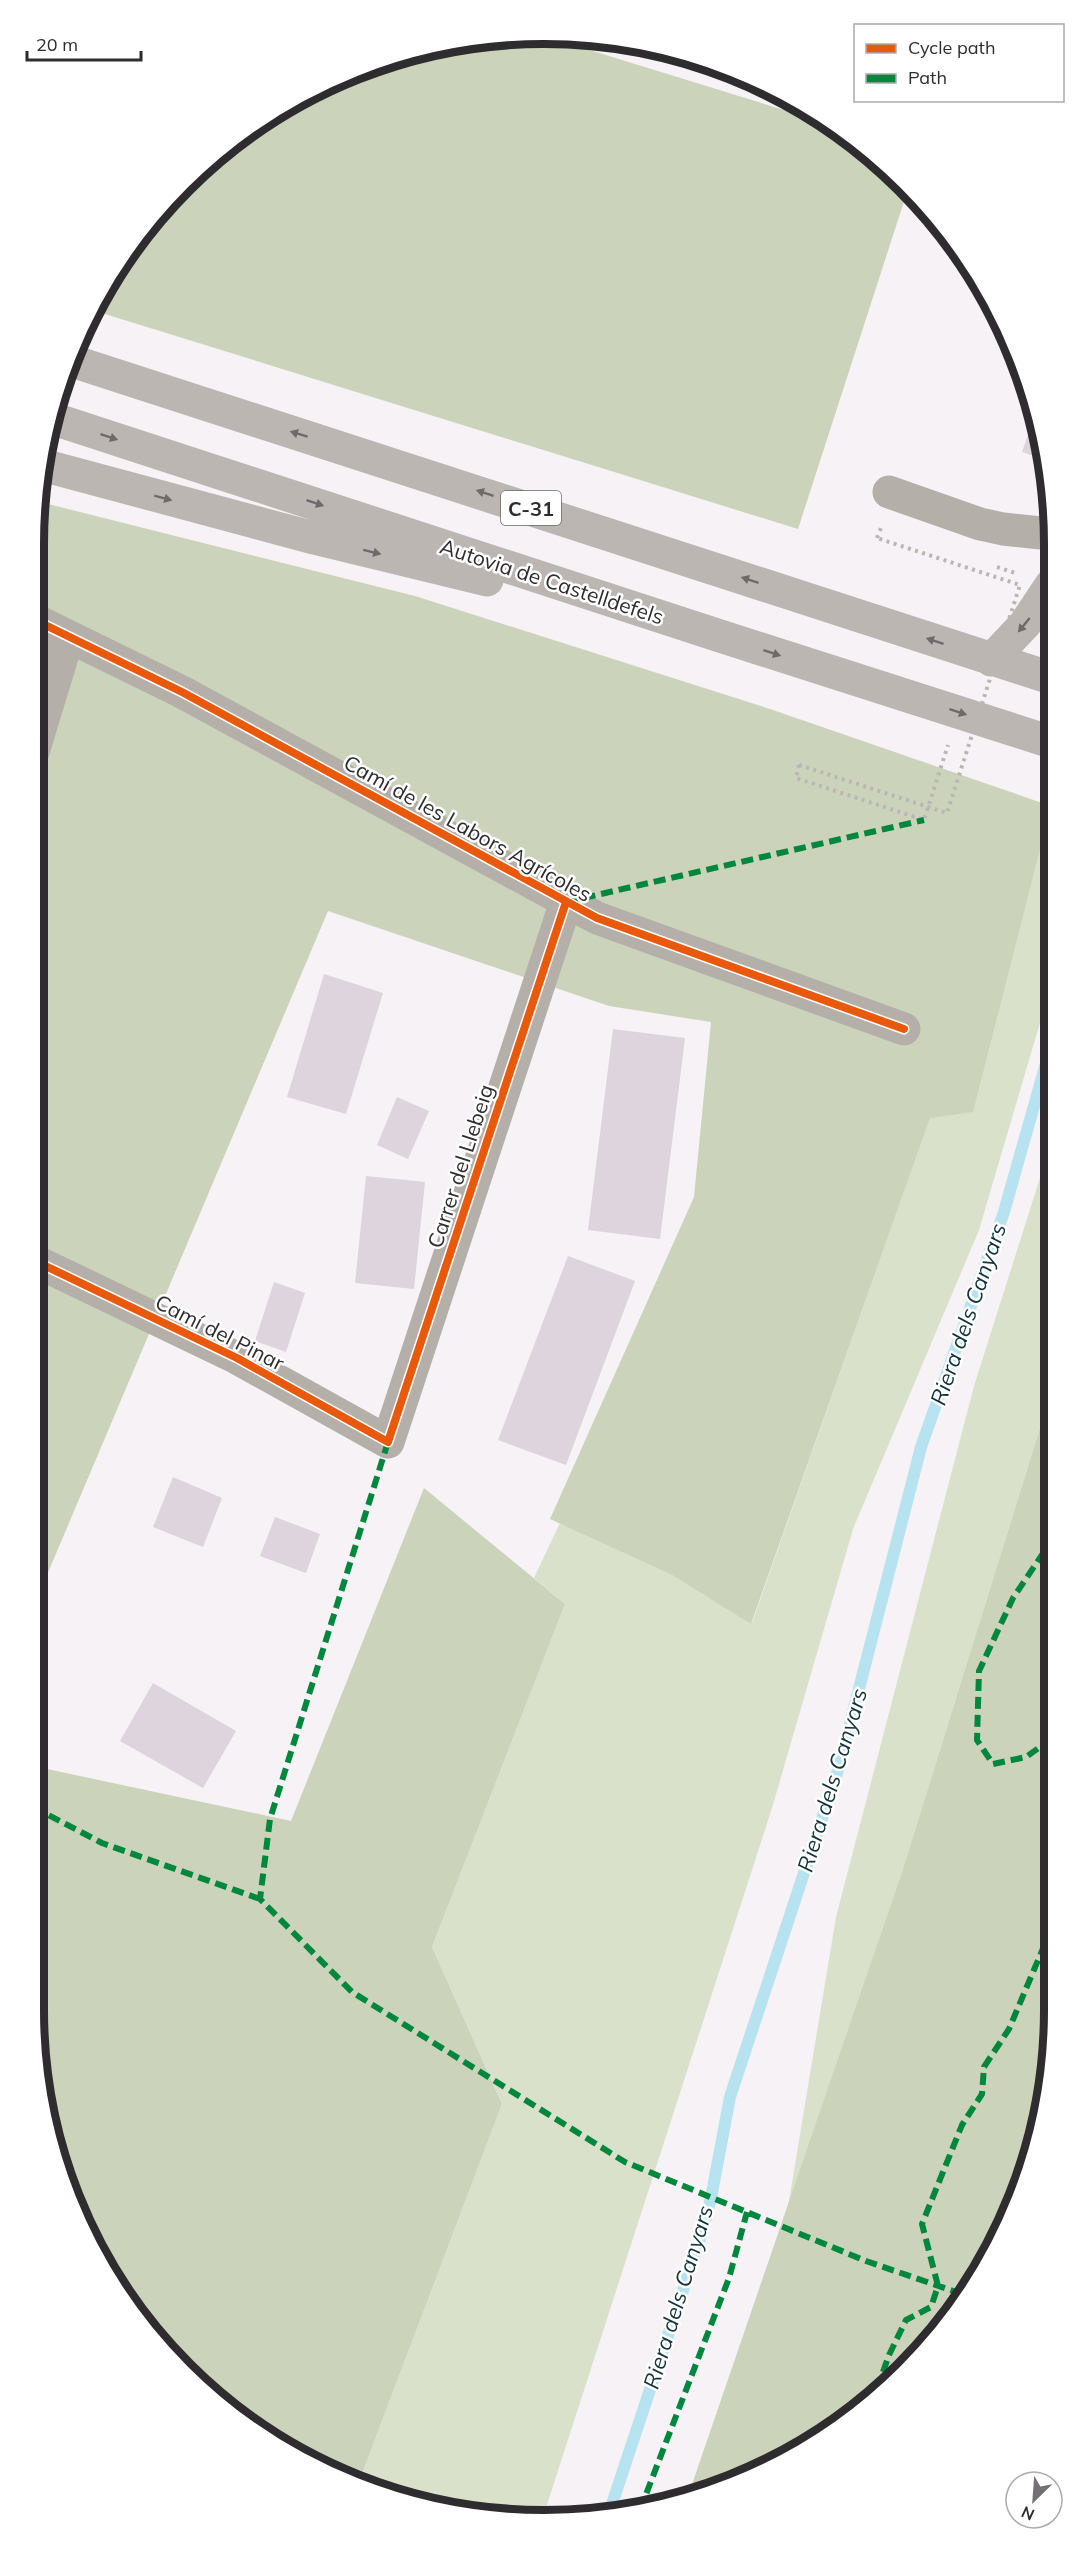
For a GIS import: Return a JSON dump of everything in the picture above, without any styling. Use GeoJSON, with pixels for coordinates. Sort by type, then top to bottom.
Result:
{"type":"FeatureCollection","features":[{"type":"Feature","properties":{"kind":"highway","name":"C-31"},"geometry":{"type":"LineString","coordinates":[[78,363],[398,464],[1044,676]]}},
{"type":"Feature","properties":{"kind":"highway","name":"Autovia de Castelldefels"},"geometry":{"type":"LineString","coordinates":[[59,421],[1044,740]]}},
{"type":"Feature","properties":{"kind":"highway"},"geometry":{"type":"LineString","coordinates":[[50,467],[314,538],[717,635]]}},
{"type":"Feature","properties":{"kind":"highway"},"geometry":{"type":"LineString","coordinates":[[991,660],[1025,624],[1044,596]]}},
{"type":"Feature","properties":{"kind":"street"},"geometry":{"type":"LineString","coordinates":[[890,492],[980,524],[1044,533]]}},
{"type":"Feature","properties":{"kind":"street","name":"Camí de les Labors Agrícoles"},"geometry":{"type":"LineString","coordinates":[[44,625],[182,692],[597,918],[904,1029]]}},
{"type":"Feature","properties":{"kind":"street"},"geometry":{"type":"LineString","coordinates":[[44,716],[68,637]]}},
{"type":"Feature","properties":{"kind":"street","name":"Carrer del Llebeig"},"geometry":{"type":"LineString","coordinates":[[388,1442],[566,902]]}},
{"type":"Feature","properties":{"kind":"street","name":"Camí del Pinar"},"geometry":{"type":"LineString","coordinates":[[44,1265],[237,1358],[388,1442]]}},
{"type":"Feature","properties":{"kind":"path"},"geometry":{"type":"LineString","coordinates":[[877,538],[1020,585],[947,813],[799,765],[796,778],[924,820],[958,712]]}},
{"type":"Feature","properties":{"kind":"green space"},"geometry":{"type":"Polygon","coordinates":[[[511,45],[573,45],[801,115],[849,147],[905,198],[798,529],[101,313],[147,239],[190,190],[239,147],[266,128],[323,95],[383,70],[414,61],[479,48],[511,45]]]}},
{"type":"Feature","properties":{"kind":"green space"},"geometry":{"type":"Polygon","coordinates":[[[46,503],[415,596],[770,709],[1044,804],[1044,833],[973,1112],[930,1118],[751,1624],[672,1575],[550,1519],[694,1197],[711,1022],[609,1006],[328,911],[44,1582],[46,503]]]}},
{"type":"Feature","properties":{"kind":"green space"},"geometry":{"type":"Polygon","coordinates":[[[1044,826],[1044,1009],[979,1230],[853,1529],[772,1808],[545,2510],[511,2509],[446,2501],[383,2484],[361,2476],[502,2104],[432,1947],[565,1604],[534,1578],[560,1523],[672,1575],[752,1623],[930,1117],[1044,826]]]}},
{"type":"Feature","properties":{"kind":"green space"},"geometry":{"type":"Polygon","coordinates":[[[1044,1165],[1044,1415],[902,1872],[788,2207],[836,1917],[974,1386],[1044,1165]]]}},
{"type":"Feature","properties":{"kind":"green space"},"geometry":{"type":"Polygon","coordinates":[[[1044,1415],[1043,2043],[1035,2108],[1018,2171],[993,2231],[960,2288],[941,2315],[898,2364],[849,2407],[794,2443],[736,2472],[691,2488],[902,1872],[1044,1415]]]}},
{"type":"Feature","properties":{"kind":"green space"},"geometry":{"type":"Polygon","coordinates":[[[424,1488],[565,1604],[432,1947],[502,2104],[361,2476],[294,2443],[239,2407],[190,2364],[147,2315],[111,2260],[82,2202],[61,2140],[48,2075],[44,2010],[44,1768],[291,1821],[424,1488]]]}},
{"type":"Feature","properties":{"kind":"building"},"geometry":{"type":"Polygon","coordinates":[[[1030,428],[1037,457],[1022,452],[1030,428]]]}},
{"type":"Feature","properties":{"kind":"building"},"geometry":{"type":"Polygon","coordinates":[[[324,974],[383,993],[346,1114],[287,1097],[324,974]]]}},
{"type":"Feature","properties":{"kind":"building"},"geometry":{"type":"Polygon","coordinates":[[[613,1029],[685,1038],[660,1239],[588,1230],[613,1029]]]}},
{"type":"Feature","properties":{"kind":"building"},"geometry":{"type":"Polygon","coordinates":[[[397,1097],[429,1111],[408,1159],[377,1145],[397,1097]]]}},
{"type":"Feature","properties":{"kind":"building"},"geometry":{"type":"Polygon","coordinates":[[[366,1176],[425,1182],[414,1289],[355,1283],[366,1176]]]}},
{"type":"Feature","properties":{"kind":"building"},"geometry":{"type":"Polygon","coordinates":[[[568,1256],[635,1281],[566,1465],[498,1440],[568,1256]]]}},
{"type":"Feature","properties":{"kind":"building"},"geometry":{"type":"Polygon","coordinates":[[[274,1282],[305,1293],[286,1352],[255,1341],[274,1282]]]}},
{"type":"Feature","properties":{"kind":"building"},"geometry":{"type":"Polygon","coordinates":[[[173,1477],[222,1498],[203,1547],[153,1527],[173,1477]]]}},
{"type":"Feature","properties":{"kind":"building"},"geometry":{"type":"Polygon","coordinates":[[[275,1517],[320,1534],[306,1573],[260,1556],[275,1517]]]}},
{"type":"Feature","properties":{"kind":"building"},"geometry":{"type":"Polygon","coordinates":[[[153,1683],[236,1731],[203,1788],[120,1741],[153,1683]]]}},
{"type":"Feature","properties":{"kind":"waterway","name":"Riera dels Canyars"},"geometry":{"type":"LineString","coordinates":[[611,2506],[700,2239],[711,2198],[730,2097],[839,1767],[921,1447],[1004,1212],[1044,1070]]}},
{"type":"Feature","properties":{"kind":"marked path"},"geometry":{"type":"LineString","coordinates":[[566,902],[924,820]]}},
{"type":"Feature","properties":{"kind":"marked path"},"geometry":{"type":"LineString","coordinates":[[388,1442],[270,1819],[260,1899],[352,1992],[625,2162],[866,2261],[957,2292]]}},
{"type":"Feature","properties":{"kind":"marked path"},"geometry":{"type":"LineString","coordinates":[[1044,1552],[1013,1598],[979,1671],[977,1740],[993,1764],[1026,1757],[1044,1744]]}},
{"type":"Feature","properties":{"kind":"marked path"},"geometry":{"type":"LineString","coordinates":[[44,1813],[102,1843],[260,1899]]}},
{"type":"Feature","properties":{"kind":"marked path"},"geometry":{"type":"LineString","coordinates":[[880,2380],[906,2320],[931,2307],[938,2286],[922,2224],[962,2125],[982,2094],[984,2067],[1009,2029],[1044,1946]]}},
{"type":"Feature","properties":{"kind":"marked path"},"geometry":{"type":"LineString","coordinates":[[644,2501],[729,2278],[747,2212]]}},
{"type":"Feature","properties":{"kind":"cycle path"},"geometry":{"type":"LineString","coordinates":[[44,624],[182,692],[597,918],[904,1029]]}},
{"type":"Feature","properties":{"kind":"cycle path"},"geometry":{"type":"LineString","coordinates":[[44,1265],[237,1358],[388,1442],[566,902]]}}]}
